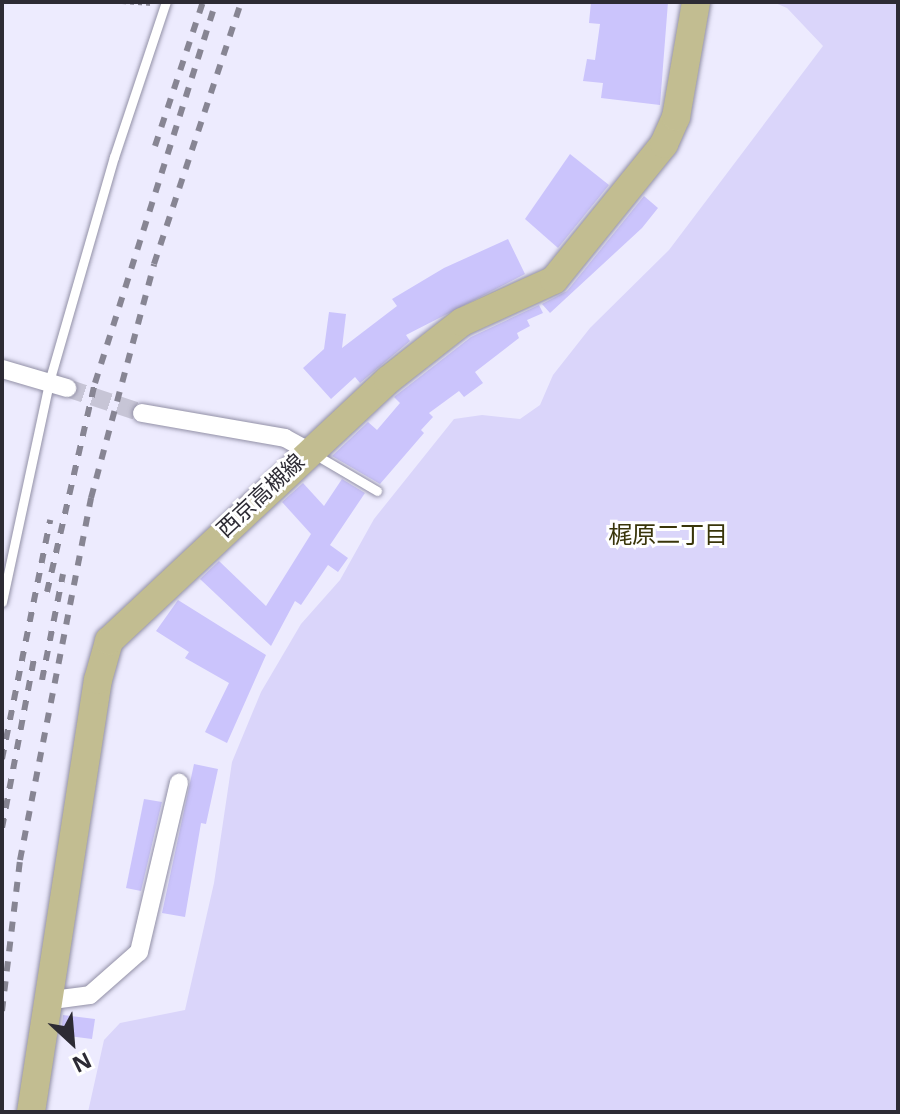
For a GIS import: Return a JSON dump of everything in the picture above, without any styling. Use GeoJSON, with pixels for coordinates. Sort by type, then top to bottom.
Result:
{"type":"FeatureCollection","features":[{"type":"Feature","properties":{"kind":"main road","name":"西京高槻線"},"geometry":{"type":"LineString","coordinates":[[31,1112],[45,1001],[98,680],[109,641],[307,450],[462,322],[554,280],[640,180],[676,117],[696,2]]}},
{"type":"Feature","properties":{"kind":"street"},"geometry":{"type":"LineString","coordinates":[[2,369],[58,385]]}},
{"type":"Feature","properties":{"kind":"street"},"geometry":{"type":"LineString","coordinates":[[142,413],[285,438],[307,450]]}},
{"type":"Feature","properties":{"kind":"street"},"geometry":{"type":"LineString","coordinates":[[45,1001],[90,995],[139,952],[179,783]]}},
{"type":"Feature","properties":{"kind":"lane"},"geometry":{"type":"LineString","coordinates":[[2,602],[114,157],[166,3]]}},
{"type":"Feature","properties":{"kind":"lane"},"geometry":{"type":"LineString","coordinates":[[307,450],[377,491]]}},
{"type":"Feature","properties":{"kind":"path"},"geometry":{"type":"LineString","coordinates":[[122,2],[166,3]]}},
{"type":"Feature","properties":{"kind":"shaded area"},"geometry":{"type":"Polygon","coordinates":[[[773,2],[898,2],[898,1112],[88,1112],[104,1040],[120,1023],[185,1010],[214,883],[232,762],[261,692],[301,624],[340,580],[374,519],[454,419],[482,415],[520,419],[540,405],[553,375],[590,328],[669,250],[823,46],[787,8],[773,2]]]}},
{"type":"Feature","properties":{"kind":"building"},"geometry":{"type":"Polygon","coordinates":[[[591,2],[668,2],[660,105],[601,98],[603,83],[583,81],[587,59],[595,60],[600,24],[589,23],[591,2]]]}},
{"type":"Feature","properties":{"kind":"building"},"geometry":{"type":"Polygon","coordinates":[[[570,154],[609,185],[558,248],[525,219],[570,154]]]}},
{"type":"Feature","properties":{"kind":"building"},"geometry":{"type":"Polygon","coordinates":[[[644,196],[658,208],[642,228],[550,313],[542,304],[567,291],[644,196]]]}},
{"type":"Feature","properties":{"kind":"building"},"geometry":{"type":"Polygon","coordinates":[[[508,239],[525,274],[406,335],[410,341],[360,383],[355,377],[331,399],[303,368],[324,349],[329,312],[346,314],[342,348],[397,306],[392,299],[444,268],[508,239]]]}},
{"type":"Feature","properties":{"kind":"building"},"geometry":{"type":"Polygon","coordinates":[[[539,305],[543,313],[527,320],[530,326],[517,333],[519,338],[475,372],[483,383],[464,397],[459,391],[429,413],[433,417],[421,430],[424,433],[380,484],[332,456],[368,422],[377,430],[400,403],[394,397],[471,337],[539,305]]]}},
{"type":"Feature","properties":{"kind":"building"},"geometry":{"type":"Polygon","coordinates":[[[342,479],[365,493],[330,545],[348,558],[338,572],[328,565],[301,605],[295,601],[271,646],[200,579],[219,561],[266,606],[311,534],[282,502],[303,483],[324,506],[342,479]]]}},
{"type":"Feature","properties":{"kind":"building"},"geometry":{"type":"Polygon","coordinates":[[[178,600],[266,655],[227,743],[205,732],[229,683],[185,658],[189,652],[156,631],[178,600]]]}},
{"type":"Feature","properties":{"kind":"building"},"geometry":{"type":"Polygon","coordinates":[[[194,764],[218,769],[206,824],[201,823],[185,917],[162,913],[194,764]]]}},
{"type":"Feature","properties":{"kind":"building"},"geometry":{"type":"Polygon","coordinates":[[[144,799],[162,802],[141,891],[126,888],[144,799]]]}},
{"type":"Feature","properties":{"kind":"building"},"geometry":{"type":"Polygon","coordinates":[[[63,1015],[95,1019],[92,1039],[61,1035],[63,1015]]]}},
{"type":"Feature","properties":{"kind":"tunnel"},"geometry":{"type":"LineString","coordinates":[[67,388],[142,413]]}},
{"type":"Feature","properties":{"kind":"railway"},"geometry":{"type":"LineString","coordinates":[[155,146],[203,2]]}},
{"type":"Feature","properties":{"kind":"railway"},"geometry":{"type":"LineString","coordinates":[[47,592],[95,383],[216,2]]}},
{"type":"Feature","properties":{"kind":"railway"},"geometry":{"type":"LineString","coordinates":[[2,1011],[20,860],[91,498],[154,264],[241,2]]}},
{"type":"Feature","properties":{"kind":"railway"},"geometry":{"type":"LineString","coordinates":[[2,759],[50,520]]}},
{"type":"Feature","properties":{"kind":"railway"},"geometry":{"type":"LineString","coordinates":[[42,680],[63,574]]}},
{"type":"Feature","properties":{"kind":"railway"},"geometry":{"type":"LineString","coordinates":[[2,828],[34,659]]}},
{"type":"Feature","properties":{"kind":"district","name":"梶原二丁目"},"geometry":{"type":"Point","coordinates":[668,534]}}]}
